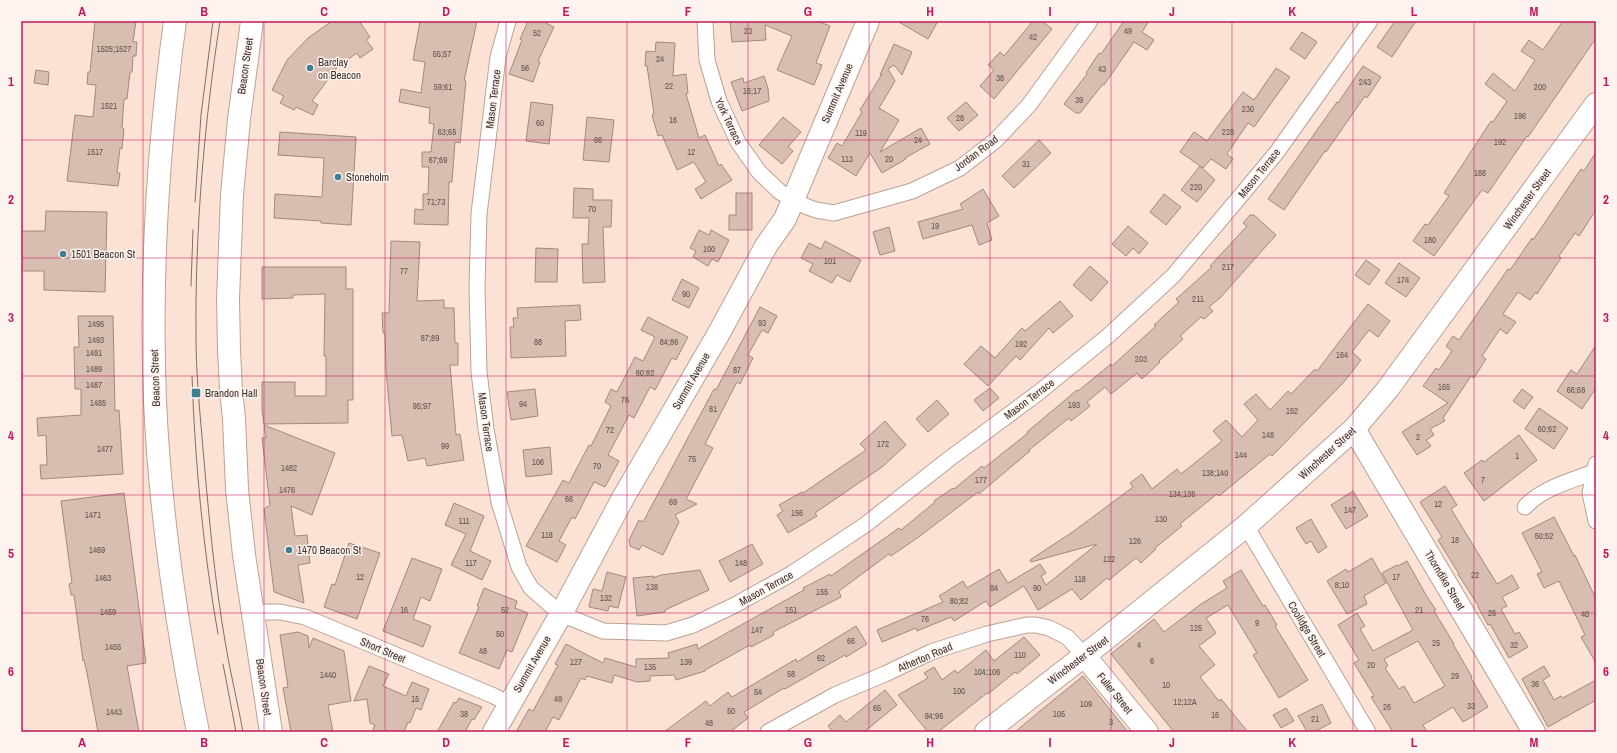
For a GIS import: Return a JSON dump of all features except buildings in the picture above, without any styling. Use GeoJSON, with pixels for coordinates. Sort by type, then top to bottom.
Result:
{"type":"FeatureCollection","features":[{"type":"Feature","properties":{"kind":"street","name":"Beacon Street"},"geometry":{"type":"LineString","coordinates":[[175,21],[163,117],[157,196],[153,306],[155,401],[167,545],[182,646],[198,732]]}},
{"type":"Feature","properties":{"kind":"street","name":"Beacon Street"},"geometry":{"type":"LineString","coordinates":[[252,21],[235,156],[228,306],[237,489],[244,555],[271,732]]}},
{"type":"Feature","properties":{"kind":"street","name":"Mason Terrace"},"geometry":{"type":"LineString","coordinates":[[508,21],[498,57],[479,214],[477,291],[479,372],[486,429],[499,502],[518,566],[531,588],[561,614],[603,631],[666,633],[693,625],[739,603],[791,574],[865,526],[949,459],[1038,393],[1108,336],[1173,276],[1277,152],[1370,21]]}},
{"type":"Feature","properties":{"kind":"street","name":"York Terrace"},"geometry":{"type":"LineString","coordinates":[[705,21],[707,60],[719,101],[738,142],[759,172],[780,192],[793,199]]}},
{"type":"Feature","properties":{"kind":"street","name":"Summit Avenue"},"geometry":{"type":"LineString","coordinates":[[494,732],[561,614],[623,498],[719,333],[766,246],[785,219],[868,21]]}},
{"type":"Feature","properties":{"kind":"street","name":"Jordan Road"},"geometry":{"type":"LineString","coordinates":[[793,199],[816,210],[834,213],[912,191],[960,168],[996,140],[1029,105],[1090,21]]}},
{"type":"Feature","properties":{"kind":"street","name":"Winchester Street"},"geometry":{"type":"LineString","coordinates":[[986,732],[1103,641],[1246,526],[1354,430],[1387,390],[1596,104]]}},
{"type":"Feature","properties":{"kind":"street","name":"Thorndike Street"},"geometry":{"type":"LineString","coordinates":[[1354,430],[1534,732]]}},
{"type":"Feature","properties":{"kind":"street"},"geometry":{"type":"LineString","coordinates":[[1525,507],[1531,500],[1595,468]]}},
{"type":"Feature","properties":{"kind":"street"},"geometry":{"type":"LineString","coordinates":[[1595,468],[1590,493],[1596,522]]}},
{"type":"Feature","properties":{"kind":"street","name":"Coolidge Street"},"geometry":{"type":"LineString","coordinates":[[1246,526],[1368,732]]}},
{"type":"Feature","properties":{"kind":"street","name":"Short Street"},"geometry":{"type":"LineString","coordinates":[[253,612],[280,612],[305,617],[494,696],[509,704]]}},
{"type":"Feature","properties":{"kind":"street","name":"Atherton Road"},"geometry":{"type":"LineString","coordinates":[[768,732],[835,695],[932,652],[987,634],[1026,625],[1036,625],[1049,628],[1067,637],[1084,655]]}},
{"type":"Feature","properties":{"kind":"street","name":"Fuller Street"},"geometry":{"type":"LineString","coordinates":[[1084,655],[1147,732]]}},
{"type":"Feature","properties":{"kind":"tram line"},"geometry":{"type":"LineString","coordinates":[[195,202],[201,115],[213,21]]}},
{"type":"Feature","properties":{"kind":"tram line"},"geometry":{"type":"LineString","coordinates":[[220,21],[209,99],[202,178],[197,257],[196,336],[204,463],[215,569],[226,647],[243,732]]}},
{"type":"Feature","properties":{"kind":"tram line"},"geometry":{"type":"LineString","coordinates":[[191,286],[193,230]]}},
{"type":"Feature","properties":{"kind":"tram line"},"geometry":{"type":"LineString","coordinates":[[192,376],[200,505],[218,634]]}},
{"type":"Feature","properties":{"kind":"tram line"},"geometry":{"type":"LineString","coordinates":[[223,664],[236,732]]}},
{"type":"Feature","properties":{"kind":"place","name":"Barclay on Beacon"},"geometry":{"type":"Point","coordinates":[310,68]}},
{"type":"Feature","properties":{"kind":"place","name":"Stoneholm"},"geometry":{"type":"Point","coordinates":[338,177]}},
{"type":"Feature","properties":{"kind":"place","name":"1501 Beacon St"},"geometry":{"type":"Point","coordinates":[63,254]}},
{"type":"Feature","properties":{"kind":"place","name":"Brandon Hall"},"geometry":{"type":"Point","coordinates":[196,393]}},
{"type":"Feature","properties":{"kind":"place","name":"1470 Beacon St"},"geometry":{"type":"Point","coordinates":[289,550]}}]}
